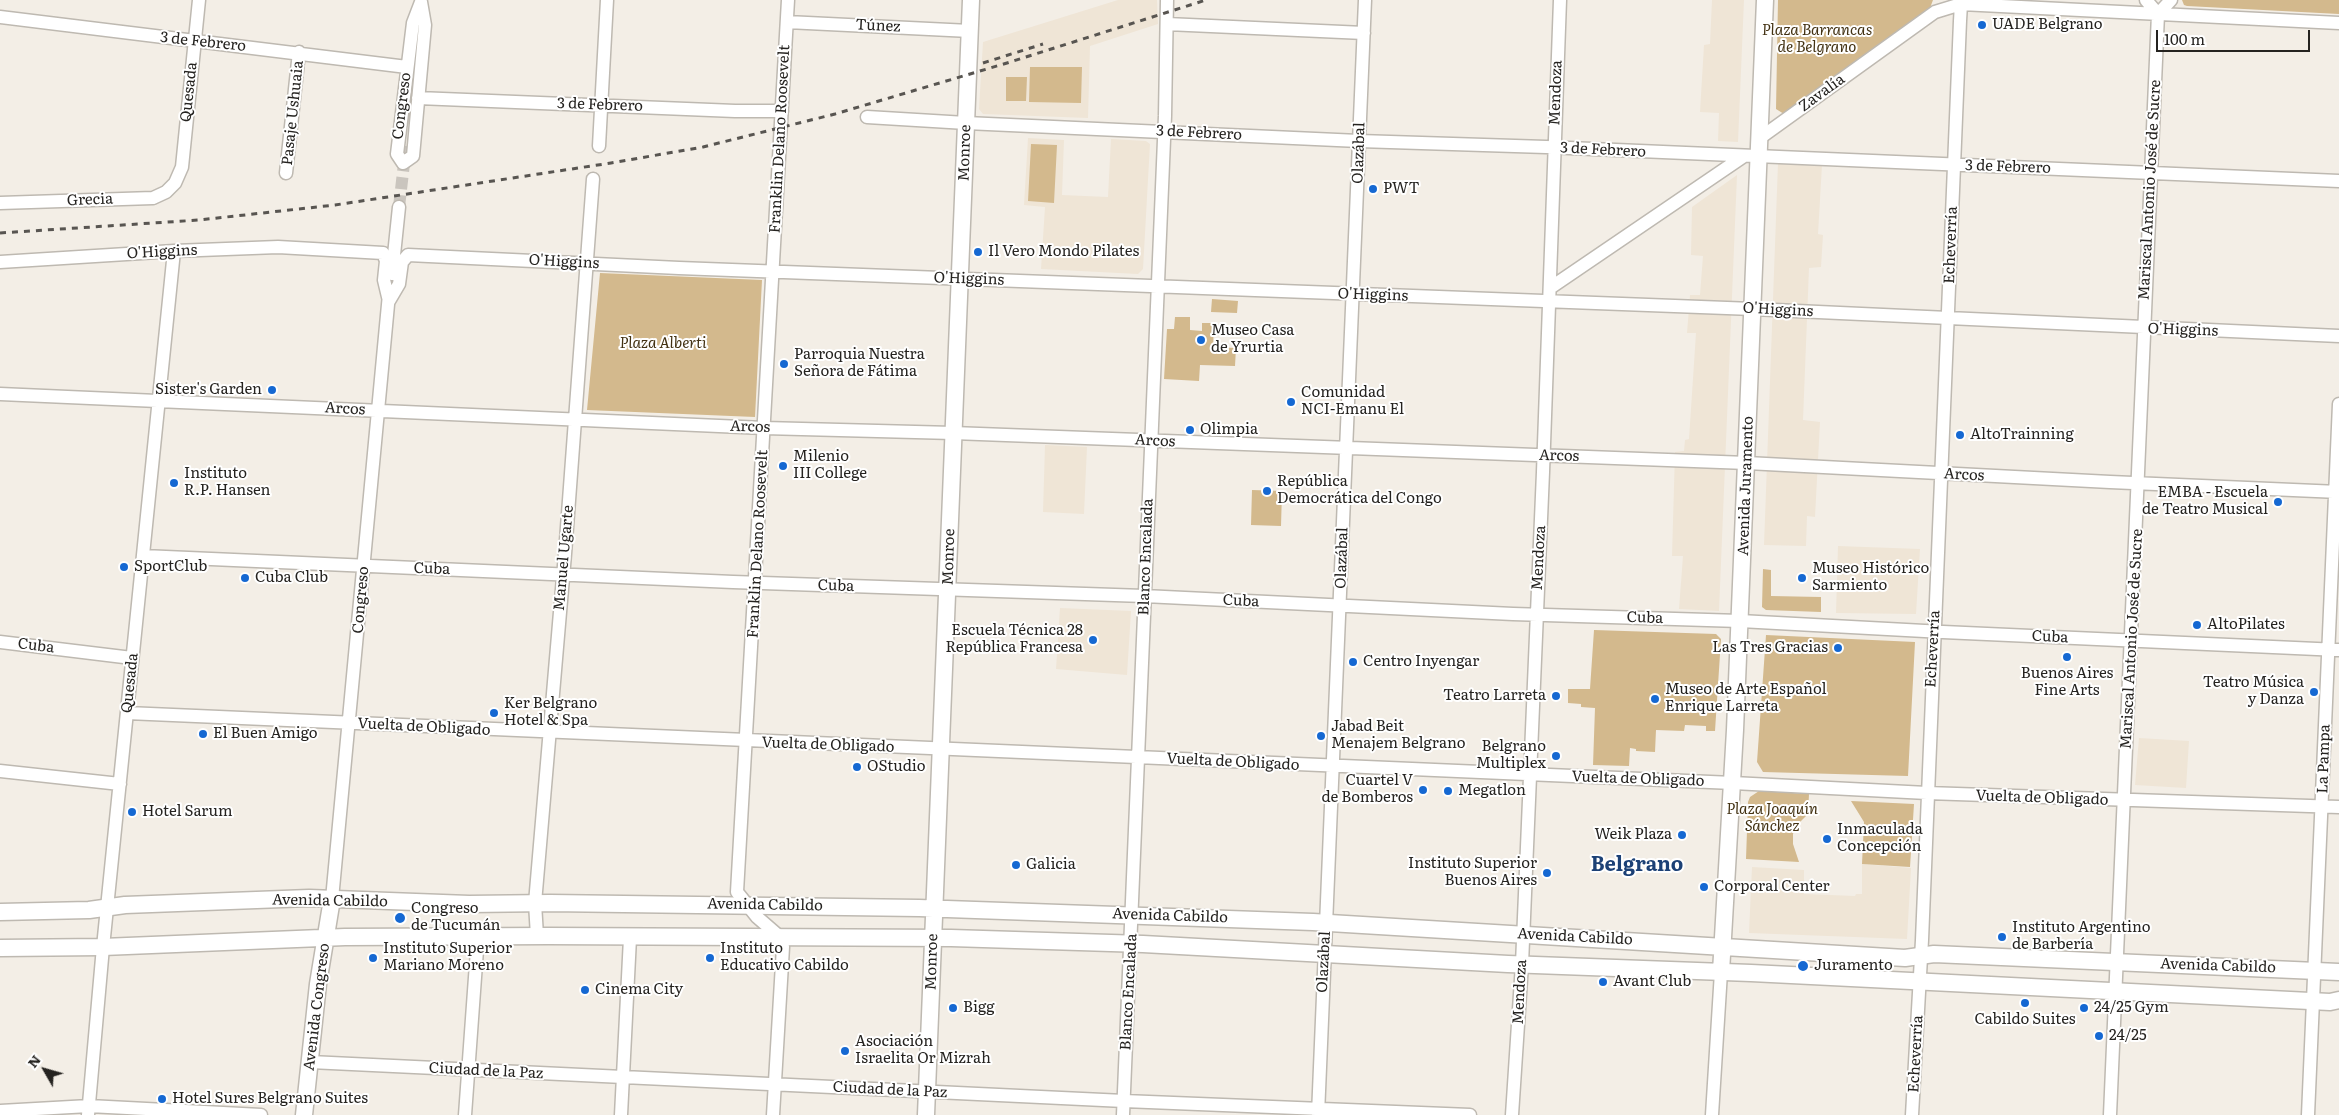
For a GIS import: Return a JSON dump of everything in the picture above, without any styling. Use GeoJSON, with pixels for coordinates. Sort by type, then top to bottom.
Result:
{"type":"FeatureCollection","features":[{"type":"Feature","properties":{"kind":"main road","name":"Monroe"},"geometry":{"type":"LineString","coordinates":[[926,1115],[971,0]]}},
{"type":"Feature","properties":{"kind":"main road","name":"Avenida Juramento"},"geometry":{"type":"LineString","coordinates":[[1721,968],[1740,621],[1753,309],[1752,157],[1760,138],[1765,0]]}},
{"type":"Feature","properties":{"kind":"main road","name":"Avenida Cabildo"},"geometry":{"type":"LineString","coordinates":[[0,912],[309,898],[331,906],[535,903],[934,909],[1326,923],[1905,958],[1934,954],[2339,972]]}},
{"type":"Feature","properties":{"kind":"main road","name":"Avenida Congreso"},"geometry":{"type":"LineString","coordinates":[[304,1115],[325,938],[331,906]]}},
{"type":"Feature","properties":{"kind":"main road","name":"Avenida Cabildo"},"geometry":{"type":"LineString","coordinates":[[0,948],[103,947],[325,938],[478,936],[933,938],[1131,944],[1522,964],[1721,968],[1919,982],[2313,1001],[2339,1000]]}},
{"type":"Feature","properties":{"kind":"street","name":"Quesada"},"geometry":{"type":"LineString","coordinates":[[175,183],[182,167],[199,0]]}},
{"type":"Feature","properties":{"kind":"street"},"geometry":{"type":"LineString","coordinates":[[599,146],[607,0]]}},
{"type":"Feature","properties":{"kind":"street","name":"Franklin Delano Roosevelt"},"geometry":{"type":"LineString","coordinates":[[780,937],[766,925],[737,892],[788,0]]}},
{"type":"Feature","properties":{"kind":"street","name":"Blanco Encalada"},"geometry":{"type":"LineString","coordinates":[[1123,1115],[1164,131],[1167,0]]}},
{"type":"Feature","properties":{"kind":"street","name":"Olazábal"},"geometry":{"type":"LineString","coordinates":[[1319,1112],[1324,954],[1365,0]]}},
{"type":"Feature","properties":{"kind":"street","name":"Mendoza"},"geometry":{"type":"LineString","coordinates":[[1512,1115],[1522,964],[1528,775],[1544,456],[1560,0]]}},
{"type":"Feature","properties":{"kind":"street"},"geometry":{"type":"LineString","coordinates":[[2146,0],[2158,14]]}},
{"type":"Feature","properties":{"kind":"street"},"geometry":{"type":"LineString","coordinates":[[2158,14],[2171,0]]}},
{"type":"Feature","properties":{"kind":"street","name":"Congreso"},"geometry":{"type":"LineString","coordinates":[[421,1],[425,25],[413,156],[403,162],[397,154],[413,23],[421,1]]}},
{"type":"Feature","properties":{"kind":"street","name":"Congreso"},"geometry":{"type":"LineString","coordinates":[[406,146],[421,1]]}},
{"type":"Feature","properties":{"kind":"street"},"geometry":{"type":"LineString","coordinates":[[1960,1],[2158,14],[2339,23]]}},
{"type":"Feature","properties":{"kind":"street","name":"Zavalía"},"geometry":{"type":"LineString","coordinates":[[1760,138],[1935,12],[1960,1]]}},
{"type":"Feature","properties":{"kind":"street","name":"Echeverría"},"geometry":{"type":"LineString","coordinates":[[1912,1115],[1921,956],[1960,1]]}},
{"type":"Feature","properties":{"kind":"street","name":"Mariscal Antonio José de Sucre"},"geometry":{"type":"LineString","coordinates":[[2110,1115],[2158,14]]}},
{"type":"Feature","properties":{"kind":"street","name":"3 de Febrero"},"geometry":{"type":"LineString","coordinates":[[0,17],[194,42],[299,52],[407,67]]}},
{"type":"Feature","properties":{"kind":"street","name":"Túnez"},"geometry":{"type":"LineString","coordinates":[[787,22],[970,31]]}},
{"type":"Feature","properties":{"kind":"street"},"geometry":{"type":"LineString","coordinates":[[1167,24],[1364,33]]}},
{"type":"Feature","properties":{"kind":"street","name":"Pasaje Ushuaia"},"geometry":{"type":"LineString","coordinates":[[286,173],[299,52]]}},
{"type":"Feature","properties":{"kind":"street","name":"3 de Febrero"},"geometry":{"type":"LineString","coordinates":[[418,98],[735,111],[782,111]]}},
{"type":"Feature","properties":{"kind":"street","name":"3 de Febrero"},"geometry":{"type":"LineString","coordinates":[[867,116],[966,123],[1359,141],[1554,147],[2339,181]]}},
{"type":"Feature","properties":{"kind":"street"},"geometry":{"type":"LineString","coordinates":[[1550,288],[1752,157]]}},
{"type":"Feature","properties":{"kind":"street","name":"Manuel Ugarte"},"geometry":{"type":"LineString","coordinates":[[536,936],[535,903],[563,575],[593,179]]}},
{"type":"Feature","properties":{"kind":"street","name":"Grecia"},"geometry":{"type":"LineString","coordinates":[[0,203],[153,198],[166,192],[175,183]]}},
{"type":"Feature","properties":{"kind":"street","name":"Congreso"},"geometry":{"type":"LineString","coordinates":[[331,906],[399,207]]}},
{"type":"Feature","properties":{"kind":"street","name":"O'Higgins"},"geometry":{"type":"LineString","coordinates":[[0,262],[174,251],[278,248],[383,253]]}},
{"type":"Feature","properties":{"kind":"street","name":"Quesada"},"geometry":{"type":"LineString","coordinates":[[88,1110],[174,251]]}},
{"type":"Feature","properties":{"kind":"street","name":"Congreso"},"geometry":{"type":"LineString","coordinates":[[383,253],[386,261],[384,280],[389,301]]}},
{"type":"Feature","properties":{"kind":"street","name":"Congreso"},"geometry":{"type":"LineString","coordinates":[[389,301],[399,284],[402,262],[408,255]]}},
{"type":"Feature","properties":{"kind":"street","name":"O'Higgins"},"geometry":{"type":"LineString","coordinates":[[408,255],[1753,309],[2339,336]]}},
{"type":"Feature","properties":{"kind":"street","name":"Arcos"},"geometry":{"type":"LineString","coordinates":[[0,394],[764,428],[953,433],[1747,463],[1940,474],[2337,492]]}},
{"type":"Feature","properties":{"kind":"street","name":"La Pampa"},"geometry":{"type":"LineString","coordinates":[[2308,1115],[2322,807],[2334,650],[2339,404]]}},
{"type":"Feature","properties":{"kind":"street","name":"Cuba"},"geometry":{"type":"LineString","coordinates":[[142,556],[755,583],[1144,596],[1536,615],[1740,621],[1934,632],[2334,650]]}},
{"type":"Feature","properties":{"kind":"street","name":"Cuba"},"geometry":{"type":"LineString","coordinates":[[0,642],[132,658]]}},
{"type":"Feature","properties":{"kind":"street","name":"Vuelta de Obligado"},"geometry":{"type":"LineString","coordinates":[[127,714],[1333,767],[1732,782],[1928,793],[2339,807]]}},
{"type":"Feature","properties":{"kind":"street"},"geometry":{"type":"LineString","coordinates":[[0,770],[120,784]]}},
{"type":"Feature","properties":{"kind":"street"},"geometry":{"type":"LineString","coordinates":[[465,1115],[478,936]]}},
{"type":"Feature","properties":{"kind":"street"},"geometry":{"type":"LineString","coordinates":[[773,1115],[783,947],[780,937]]}},
{"type":"Feature","properties":{"kind":"street"},"geometry":{"type":"LineString","coordinates":[[621,1115],[630,938]]}},
{"type":"Feature","properties":{"kind":"street"},"geometry":{"type":"LineString","coordinates":[[1712,1115],[1721,968]]}},
{"type":"Feature","properties":{"kind":"street","name":"Ciudad de la Paz"},"geometry":{"type":"LineString","coordinates":[[310,1062],[1319,1112],[1470,1115]]}},
{"type":"Feature","properties":{"kind":"street"},"geometry":{"type":"LineString","coordinates":[[0,1111],[88,1110],[261,1115]]}},
{"type":"Feature","properties":{"kind":"shaded area"},"geometry":{"type":"Polygon","coordinates":[[[1118,0],[1157,0],[1158,24],[1090,46],[1088,118],[983,114],[979,109],[983,42],[1118,0]]]}},
{"type":"Feature","properties":{"kind":"shaded area"},"geometry":{"type":"Polygon","coordinates":[[[1712,0],[1744,0],[1738,142],[1718,141],[1719,113],[1700,112],[1704,45],[1710,44],[1712,0]]]}},
{"type":"Feature","properties":{"kind":"shaded area"},"geometry":{"type":"Polygon","coordinates":[[[1028,138],[1064,140],[1062,195],[1108,197],[1111,139],[1146,141],[1150,144],[1143,269],[1138,274],[1041,269],[1045,207],[1024,205],[1028,138]]]}},
{"type":"Feature","properties":{"kind":"shaded area"},"geometry":{"type":"Polygon","coordinates":[[[1778,163],[1822,165],[1818,234],[1823,235],[1821,267],[1809,268],[1803,420],[1820,422],[1815,517],[1807,516],[1806,546],[1764,545],[1778,163]]]}},
{"type":"Feature","properties":{"kind":"shaded area"},"geometry":{"type":"Polygon","coordinates":[[[1737,175],[1719,611],[1679,609],[1683,556],[1672,556],[1675,452],[1684,451],[1685,440],[1689,439],[1696,333],[1687,333],[1690,295],[1700,295],[1703,256],[1691,255],[1692,207],[1737,175]]]}},
{"type":"Feature","properties":{"kind":"shaded area"},"geometry":{"type":"Polygon","coordinates":[[[1045,445],[1087,447],[1084,514],[1043,512],[1045,445]]]}},
{"type":"Feature","properties":{"kind":"shaded area"},"geometry":{"type":"Polygon","coordinates":[[[1838,546],[1920,549],[1916,614],[1836,613],[1838,546]]]}},
{"type":"Feature","properties":{"kind":"shaded area","name":"Escuela Técnica 28 República Francesa"},"geometry":{"type":"Polygon","coordinates":[[[1060,608],[1131,611],[1127,675],[1056,669],[1060,608]]]}},
{"type":"Feature","properties":{"kind":"shaded area"},"geometry":{"type":"Polygon","coordinates":[[[2139,738],[2189,741],[2186,788],[2135,785],[2139,738]]]}},
{"type":"Feature","properties":{"kind":"shaded area"},"geometry":{"type":"Polygon","coordinates":[[[1862,864],[1911,868],[1907,939],[1749,933],[1752,867],[1804,870],[1804,894],[1855,896],[1856,894],[1862,894],[1862,864]]]}},
{"type":"Feature","properties":{"kind":"green space","name":"Plaza Barrancas de Belgrano"},"geometry":{"type":"Polygon","coordinates":[[[1778,0],[1933,0],[1930,8],[1784,114],[1776,109],[1778,0]]]}},
{"type":"Feature","properties":{"kind":"green space"},"geometry":{"type":"Polygon","coordinates":[[[2182,0],[2339,0],[2339,14],[2187,6],[2184,5],[2182,0]]]}},
{"type":"Feature","properties":{"kind":"green space"},"geometry":{"type":"Polygon","coordinates":[[[1030,67],[1082,67],[1081,103],[1029,102],[1030,67]]]}},
{"type":"Feature","properties":{"kind":"green space"},"geometry":{"type":"Polygon","coordinates":[[[1006,77],[1027,77],[1026,101],[1006,101],[1006,77]]]}},
{"type":"Feature","properties":{"kind":"green space"},"geometry":{"type":"Polygon","coordinates":[[[1031,144],[1057,145],[1054,203],[1028,201],[1031,144]]]}},
{"type":"Feature","properties":{"kind":"green space","name":"Plaza Alberti"},"geometry":{"type":"Polygon","coordinates":[[[600,273],[762,280],[755,417],[587,410],[600,273]]]}},
{"type":"Feature","properties":{"kind":"green space"},"geometry":{"type":"Polygon","coordinates":[[[1212,299],[1238,301],[1237,313],[1211,312],[1212,299]]]}},
{"type":"Feature","properties":{"kind":"green space"},"geometry":{"type":"Polygon","coordinates":[[[1175,317],[1190,317],[1190,330],[1202,331],[1202,323],[1214,323],[1213,347],[1236,348],[1235,366],[1200,365],[1199,381],[1164,379],[1167,329],[1174,329],[1175,317]]]}},
{"type":"Feature","properties":{"kind":"green space"},"geometry":{"type":"Polygon","coordinates":[[[1252,490],[1282,491],[1281,526],[1251,525],[1252,490]]]}},
{"type":"Feature","properties":{"kind":"green space"},"geometry":{"type":"Polygon","coordinates":[[[1763,569],[1771,570],[1771,596],[1821,597],[1821,612],[1766,610],[1762,607],[1763,569]]]}},
{"type":"Feature","properties":{"kind":"green space"},"geometry":{"type":"Polygon","coordinates":[[[1594,630],[1716,634],[1721,639],[1715,731],[1706,731],[1706,726],[1685,725],[1684,731],[1656,730],[1655,752],[1636,751],[1636,749],[1630,748],[1629,766],[1593,765],[1595,708],[1581,707],[1581,704],[1568,703],[1568,689],[1590,689],[1594,630]]]}},
{"type":"Feature","properties":{"kind":"green space"},"geometry":{"type":"Polygon","coordinates":[[[1766,635],[1915,642],[1908,776],[1763,772],[1757,762],[1766,635]]]}},
{"type":"Feature","properties":{"kind":"green space","name":"Plaza Joaquín Sánchez"},"geometry":{"type":"Polygon","coordinates":[[[1759,791],[1809,794],[1808,814],[1796,826],[1793,834],[1793,844],[1799,862],[1746,859],[1748,802],[1750,797],[1759,791]]]}},
{"type":"Feature","properties":{"kind":"green space"},"geometry":{"type":"Polygon","coordinates":[[[1851,801],[1914,804],[1910,867],[1862,864],[1864,822],[1851,801]]]}},
{"type":"Feature","properties":{"kind":"tunnel"},"geometry":{"type":"LineString","coordinates":[[399,207],[406,146]]}},
{"type":"Feature","properties":{"kind":"railway"},"geometry":{"type":"LineString","coordinates":[[0,233],[199,220],[335,205],[703,147],[835,114],[1007,63],[1206,0]]}},
{"type":"Feature","properties":{"kind":"railway"},"geometry":{"type":"LineString","coordinates":[[983,63],[1043,44]]}},
{"type":"Feature","properties":{"kind":"place","name":"UADE Belgrano"},"geometry":{"type":"Point","coordinates":[1982,25]}},
{"type":"Feature","properties":{"kind":"place","name":"PWT"},"geometry":{"type":"Point","coordinates":[1373,189]}},
{"type":"Feature","properties":{"kind":"place","name":"Il Vero Mondo Pilates"},"geometry":{"type":"Point","coordinates":[978,252]}},
{"type":"Feature","properties":{"kind":"place","name":"Museo Casa de Yrurtia"},"geometry":{"type":"Point","coordinates":[1201,340]}},
{"type":"Feature","properties":{"kind":"place","name":"Parroquia Nuestra Señora de Fátima"},"geometry":{"type":"Point","coordinates":[784,364]}},
{"type":"Feature","properties":{"kind":"place","name":"Sister's Garden"},"geometry":{"type":"Point","coordinates":[272,390]}},
{"type":"Feature","properties":{"kind":"place","name":"Comunidad NCI-Emanu El"},"geometry":{"type":"Point","coordinates":[1291,402]}},
{"type":"Feature","properties":{"kind":"place","name":"Olimpia"},"geometry":{"type":"Point","coordinates":[1190,430]}},
{"type":"Feature","properties":{"kind":"place","name":"AltoTrainning"},"geometry":{"type":"Point","coordinates":[1960,435]}},
{"type":"Feature","properties":{"kind":"place","name":"Milenio III College"},"geometry":{"type":"Point","coordinates":[783,466]}},
{"type":"Feature","properties":{"kind":"place","name":"Instituto R.P. Hansen"},"geometry":{"type":"Point","coordinates":[174,483]}},
{"type":"Feature","properties":{"kind":"place","name":"República Democrática del Congo"},"geometry":{"type":"Point","coordinates":[1267,491]}},
{"type":"Feature","properties":{"kind":"place","name":"EMBA - Escuela de Teatro Musical"},"geometry":{"type":"Point","coordinates":[2278,502]}},
{"type":"Feature","properties":{"kind":"place","name":"SportClub"},"geometry":{"type":"Point","coordinates":[124,567]}},
{"type":"Feature","properties":{"kind":"place","name":"Cuba Club"},"geometry":{"type":"Point","coordinates":[245,578]}},
{"type":"Feature","properties":{"kind":"place","name":"Museo Histórico Sarmiento"},"geometry":{"type":"Point","coordinates":[1802,578]}},
{"type":"Feature","properties":{"kind":"place","name":"AltoPilates"},"geometry":{"type":"Point","coordinates":[2197,625]}},
{"type":"Feature","properties":{"kind":"place","name":"Escuela Técnica 28 República Francesa"},"geometry":{"type":"Point","coordinates":[1093,640]}},
{"type":"Feature","properties":{"kind":"place","name":"Las Tres Gracias"},"geometry":{"type":"Point","coordinates":[1838,648]}},
{"type":"Feature","properties":{"kind":"place","name":"Buenos Aires Fine Arts"},"geometry":{"type":"Point","coordinates":[2067,657]}},
{"type":"Feature","properties":{"kind":"place","name":"Centro Inyengar"},"geometry":{"type":"Point","coordinates":[1353,662]}},
{"type":"Feature","properties":{"kind":"place","name":"Teatro Música y Danza"},"geometry":{"type":"Point","coordinates":[2314,692]}},
{"type":"Feature","properties":{"kind":"place","name":"Teatro Larreta"},"geometry":{"type":"Point","coordinates":[1556,696]}},
{"type":"Feature","properties":{"kind":"place","name":"Museo de Arte Español Enrique Larreta"},"geometry":{"type":"Point","coordinates":[1655,699]}},
{"type":"Feature","properties":{"kind":"place","name":"Ker Belgrano Hotel & Spa"},"geometry":{"type":"Point","coordinates":[494,713]}},
{"type":"Feature","properties":{"kind":"place","name":"El Buen Amigo"},"geometry":{"type":"Point","coordinates":[203,734]}},
{"type":"Feature","properties":{"kind":"place","name":"Jabad Beit Menajem Belgrano"},"geometry":{"type":"Point","coordinates":[1321,736]}},
{"type":"Feature","properties":{"kind":"place","name":"Belgrano Multiplex"},"geometry":{"type":"Point","coordinates":[1556,756]}},
{"type":"Feature","properties":{"kind":"place","name":"OStudio"},"geometry":{"type":"Point","coordinates":[857,767]}},
{"type":"Feature","properties":{"kind":"place","name":"Cuartel V de Bomberos"},"geometry":{"type":"Point","coordinates":[1423,790]}},
{"type":"Feature","properties":{"kind":"place","name":"Megatlon"},"geometry":{"type":"Point","coordinates":[1448,791]}},
{"type":"Feature","properties":{"kind":"place","name":"Hotel Sarum"},"geometry":{"type":"Point","coordinates":[132,812]}},
{"type":"Feature","properties":{"kind":"place","name":"Weik Plaza"},"geometry":{"type":"Point","coordinates":[1682,835]}},
{"type":"Feature","properties":{"kind":"place","name":"Inmaculada Concepción"},"geometry":{"type":"Point","coordinates":[1827,839]}},
{"type":"Feature","properties":{"kind":"place","name":"Galicia"},"geometry":{"type":"Point","coordinates":[1016,865]}},
{"type":"Feature","properties":{"kind":"place","name":"Instituto Superior Buenos Aires"},"geometry":{"type":"Point","coordinates":[1547,873]}},
{"type":"Feature","properties":{"kind":"place","name":"Corporal Center"},"geometry":{"type":"Point","coordinates":[1704,887]}},
{"type":"Feature","properties":{"kind":"place","name":"Congreso de Tucumán"},"geometry":{"type":"Point","coordinates":[400,918]}},
{"type":"Feature","properties":{"kind":"place","name":"Instituto Argentino de Barbería"},"geometry":{"type":"Point","coordinates":[2002,937]}},
{"type":"Feature","properties":{"kind":"place","name":"Instituto Superior Mariano Moreno"},"geometry":{"type":"Point","coordinates":[373,958]}},
{"type":"Feature","properties":{"kind":"place","name":"Instituto Educativo Cabildo"},"geometry":{"type":"Point","coordinates":[710,958]}},
{"type":"Feature","properties":{"kind":"place","name":"Juramento"},"geometry":{"type":"Point","coordinates":[1803,966]}},
{"type":"Feature","properties":{"kind":"place","name":"Avant Club"},"geometry":{"type":"Point","coordinates":[1603,982]}},
{"type":"Feature","properties":{"kind":"place","name":"Cinema City"},"geometry":{"type":"Point","coordinates":[585,990]}},
{"type":"Feature","properties":{"kind":"place","name":"Cabildo Suites"},"geometry":{"type":"Point","coordinates":[2025,1003]}},
{"type":"Feature","properties":{"kind":"place","name":"Bigg"},"geometry":{"type":"Point","coordinates":[953,1008]}},
{"type":"Feature","properties":{"kind":"place","name":"24/25 Gym"},"geometry":{"type":"Point","coordinates":[2084,1008]}},
{"type":"Feature","properties":{"kind":"place","name":"24/25"},"geometry":{"type":"Point","coordinates":[2099,1036]}},
{"type":"Feature","properties":{"kind":"place","name":"Asociación Israelita Or Mizrah"},"geometry":{"type":"Point","coordinates":[845,1051]}},
{"type":"Feature","properties":{"kind":"place","name":"Hotel Sures Belgrano Suites"},"geometry":{"type":"Point","coordinates":[162,1099]}},
{"type":"Feature","properties":{"kind":"district","name":"Belgrano"},"geometry":{"type":"Point","coordinates":[1637,865]}}]}
